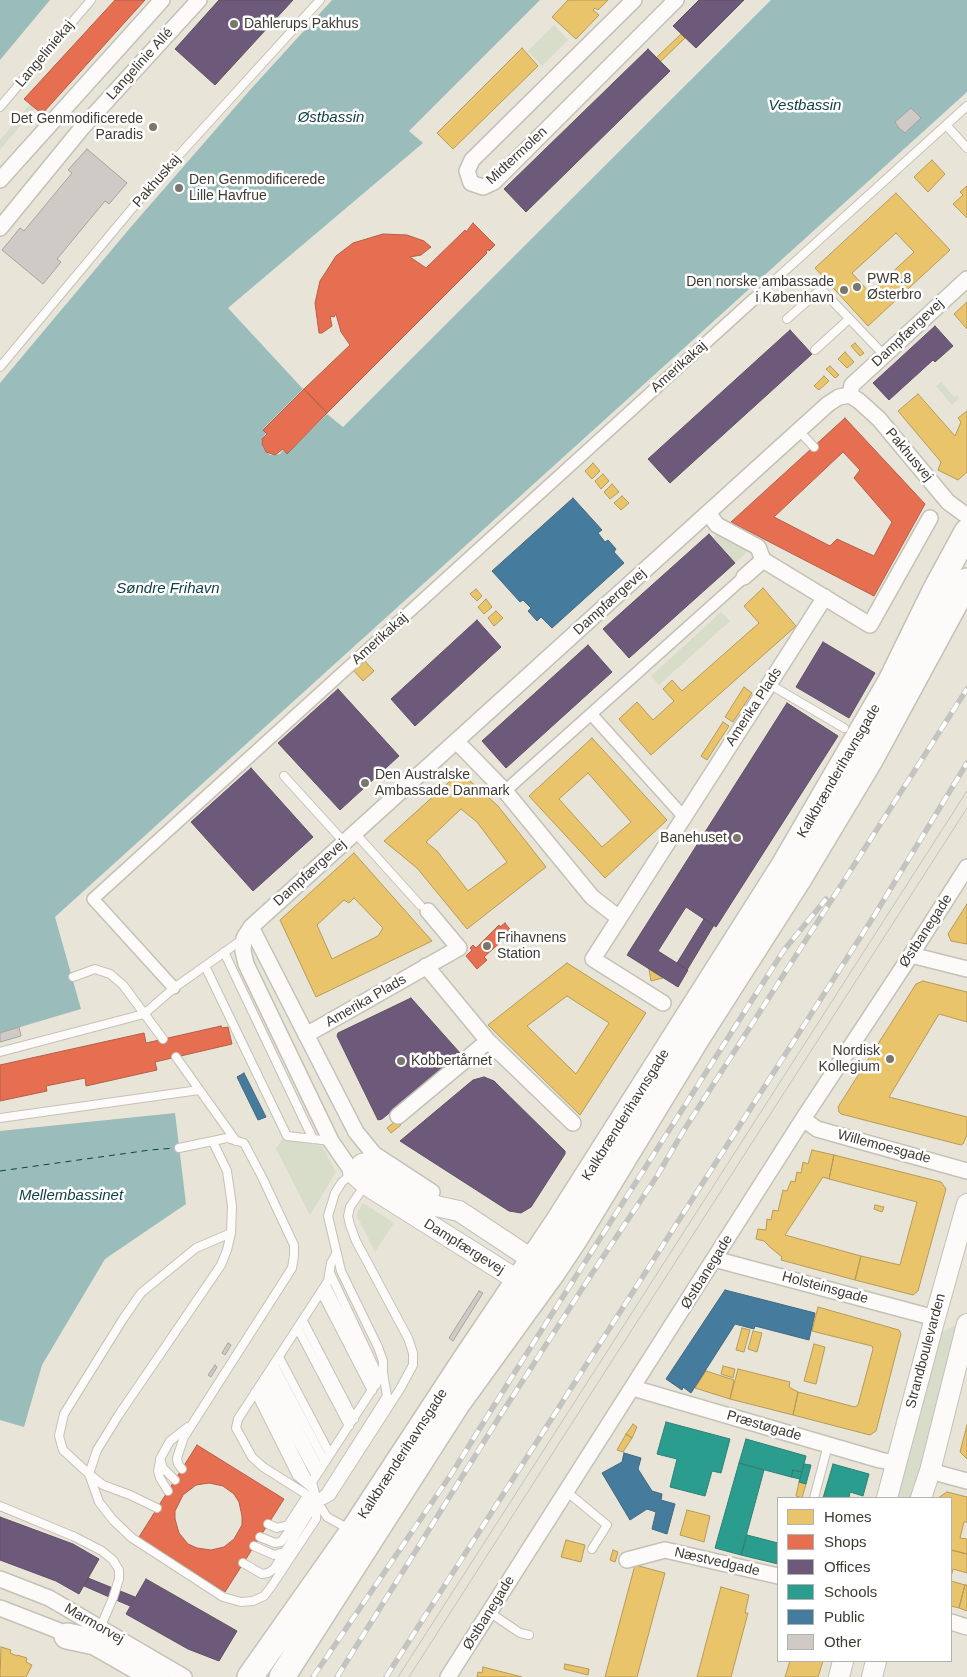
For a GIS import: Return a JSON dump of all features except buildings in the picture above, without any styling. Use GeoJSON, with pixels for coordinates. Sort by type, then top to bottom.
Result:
{"type":"FeatureCollection","features":[{"type":"Feature","properties":{"kind":"main road","name":"Kalkbrænderihavnsgade"},"geometry":{"type":"LineString","coordinates":[[536,1282],[532,1260],[788,859],[891,681],[935,591],[967,532]]}},
{"type":"Feature","properties":{"kind":"main road","name":"Kalkbrænderihavnsgade"},"geometry":{"type":"LineString","coordinates":[[250,1677],[361,1536],[457,1404],[697,1038],[798,880],[870,760],[967,582]]}},
{"type":"Feature","properties":{"kind":"main road","name":"Kalkbrænderihavnsgade"},"geometry":{"type":"LineString","coordinates":[[282,1677],[361,1536]]}},
{"type":"Feature","properties":{"kind":"main road"},"geometry":{"type":"LineString","coordinates":[[67,1636],[95,1642],[128,1662],[163,1674]]}},
{"type":"Feature","properties":{"kind":"street","name":"Langelinie Allé"},"geometry":{"type":"LineString","coordinates":[[0,180],[162,0]]}},
{"type":"Feature","properties":{"kind":"street","name":"Langelinie Allé"},"geometry":{"type":"LineString","coordinates":[[0,228],[81,129],[199,0]]}},
{"type":"Feature","properties":{"kind":"street","name":"Midtermolen"},"geometry":{"type":"LineString","coordinates":[[634,0],[472,160],[467,171],[472,182],[483,187],[491,184],[676,0]]}},
{"type":"Feature","properties":{"kind":"street"},"geometry":{"type":"LineString","coordinates":[[60,112],[81,129]]}},
{"type":"Feature","properties":{"kind":"street","name":"Dampfærgevej"},"geometry":{"type":"LineString","coordinates":[[536,1282],[369,1172],[331,1141],[246,964],[243,951],[247,932],[799,431],[833,401],[839,397],[850,395],[852,385],[967,279]]}},
{"type":"Feature","properties":{"kind":"street","name":"Amerikakaj"},"geometry":{"type":"LineString","coordinates":[[174,988],[93,899],[755,298]]}},
{"type":"Feature","properties":{"kind":"street","name":"Pakhusvej"},"geometry":{"type":"LineString","coordinates":[[850,395],[859,400],[880,419],[948,502],[967,516]]}},
{"type":"Feature","properties":{"kind":"street"},"geometry":{"type":"LineString","coordinates":[[708,513],[717,525],[758,548],[763,560],[870,625],[930,518]]}},
{"type":"Feature","properties":{"kind":"street"},"geometry":{"type":"LineString","coordinates":[[505,791],[763,560]]}},
{"type":"Feature","properties":{"kind":"street","name":"Amerika Plads"},"geometry":{"type":"LineString","coordinates":[[663,1003],[593,959],[824,598]]}},
{"type":"Feature","properties":{"kind":"street"},"geometry":{"type":"LineString","coordinates":[[591,714],[684,817]]}},
{"type":"Feature","properties":{"kind":"street"},"geometry":{"type":"LineString","coordinates":[[456,741],[505,791],[592,897],[620,918]]}},
{"type":"Feature","properties":{"kind":"street","name":"Østbanegade"},"geometry":{"type":"LineString","coordinates":[[448,1677],[803,1119],[967,867]]}},
{"type":"Feature","properties":{"kind":"street","name":"Amerika Plads"},"geometry":{"type":"LineString","coordinates":[[306,1035],[459,948],[424,908]]}},
{"type":"Feature","properties":{"kind":"street","name":"Dampfærgevej"},"geometry":{"type":"LineString","coordinates":[[247,932],[306,1035],[356,1132],[374,1154],[369,1172]]}},
{"type":"Feature","properties":{"kind":"street"},"geometry":{"type":"LineString","coordinates":[[911,955],[967,969]]}},
{"type":"Feature","properties":{"kind":"street"},"geometry":{"type":"LineString","coordinates":[[426,966],[488,1041],[574,1123]]}},
{"type":"Feature","properties":{"kind":"street"},"geometry":{"type":"LineString","coordinates":[[398,1116],[488,1041]]}},
{"type":"Feature","properties":{"kind":"street","name":"Willemoesgade"},"geometry":{"type":"LineString","coordinates":[[803,1119],[817,1129],[967,1171]]}},
{"type":"Feature","properties":{"kind":"street","name":"Dampfærgevej"},"geometry":{"type":"LineString","coordinates":[[369,1172],[436,1206],[459,1211],[532,1260]]}},
{"type":"Feature","properties":{"kind":"street","name":"Strandboulevarden"},"geometry":{"type":"LineString","coordinates":[[887,1497],[967,1204]]}},
{"type":"Feature","properties":{"kind":"street","name":"Holsteinsgade"},"geometry":{"type":"LineString","coordinates":[[714,1259],[935,1318]]}},
{"type":"Feature","properties":{"kind":"street"},"geometry":{"type":"LineString","coordinates":[[921,1497],[930,1471],[967,1326]]}},
{"type":"Feature","properties":{"kind":"street","name":"Præstøgade"},"geometry":{"type":"LineString","coordinates":[[632,1388],[880,1460],[896,1462]]}},
{"type":"Feature","properties":{"kind":"street"},"geometry":{"type":"LineString","coordinates":[[930,1471],[967,1481]]}},
{"type":"Feature","properties":{"kind":"street","name":"Næstvedgade"},"geometry":{"type":"LineString","coordinates":[[627,1560],[665,1550],[777,1576]]}},
{"type":"Feature","properties":{"kind":"street","name":"Marmorvej"},"geometry":{"type":"LineString","coordinates":[[0,1579],[49,1598],[100,1628],[128,1662]]}},
{"type":"Feature","properties":{"kind":"street","name":"Marmorvej"},"geometry":{"type":"LineString","coordinates":[[0,1608],[57,1630],[67,1636]]}},
{"type":"Feature","properties":{"kind":"street"},"geometry":{"type":"LineString","coordinates":[[952,1622],[967,1627]]}},
{"type":"Feature","properties":{"kind":"street"},"geometry":{"type":"LineString","coordinates":[[839,1677],[843,1662]]}},
{"type":"Feature","properties":{"kind":"street"},"geometry":{"type":"LineString","coordinates":[[872,1677],[876,1662]]}},
{"type":"Feature","properties":{"kind":"street"},"geometry":{"type":"LineString","coordinates":[[163,1674],[184,1677]]}},
{"type":"Feature","properties":{"kind":"lane","name":"Langeliniekaj"},"geometry":{"type":"LineString","coordinates":[[0,107],[91,0]]}},
{"type":"Feature","properties":{"kind":"lane","name":"Pakhuskaj"},"geometry":{"type":"LineString","coordinates":[[0,367],[150,188],[320,0]]}},
{"type":"Feature","properties":{"kind":"lane"},"geometry":{"type":"LineString","coordinates":[[755,298],[967,106]]}},
{"type":"Feature","properties":{"kind":"lane"},"geometry":{"type":"LineString","coordinates":[[946,125],[967,148]]}},
{"type":"Feature","properties":{"kind":"lane"},"geometry":{"type":"LineString","coordinates":[[787,320],[821,289],[884,355]]}},
{"type":"Feature","properties":{"kind":"lane"},"geometry":{"type":"LineString","coordinates":[[816,350],[849,319]]}},
{"type":"Feature","properties":{"kind":"lane"},"geometry":{"type":"LineString","coordinates":[[799,431],[814,447]]}},
{"type":"Feature","properties":{"kind":"lane"},"geometry":{"type":"LineString","coordinates":[[769,684],[844,728]]}},
{"type":"Feature","properties":{"kind":"lane"},"geometry":{"type":"LineString","coordinates":[[284,776],[424,908]]}},
{"type":"Feature","properties":{"kind":"lane"},"geometry":{"type":"LineString","coordinates":[[0,1052],[144,1014],[174,988],[206,966],[247,932]]}},
{"type":"Feature","properties":{"kind":"lane"},"geometry":{"type":"LineString","coordinates":[[224,952],[312,1139]]}},
{"type":"Feature","properties":{"kind":"lane"},"geometry":{"type":"LineString","coordinates":[[206,966],[287,1136],[331,1141]]}},
{"type":"Feature","properties":{"kind":"lane"},"geometry":{"type":"LineString","coordinates":[[73,977],[95,969],[110,974],[123,985],[163,1039]]}},
{"type":"Feature","properties":{"kind":"lane"},"geometry":{"type":"LineString","coordinates":[[176,1057],[236,1141]]}},
{"type":"Feature","properties":{"kind":"lane"},"geometry":{"type":"LineString","coordinates":[[0,1118],[199,1090]]}},
{"type":"Feature","properties":{"kind":"lane"},"geometry":{"type":"LineString","coordinates":[[179,1148],[227,1138],[244,1143],[294,1245],[292,1268],[184,1437],[177,1458],[178,1464],[182,1469]]}},
{"type":"Feature","properties":{"kind":"lane"},"geometry":{"type":"LineString","coordinates":[[213,1142],[226,1171],[232,1206],[227,1250],[221,1265],[118,1416],[97,1450],[88,1474],[99,1502],[113,1520],[132,1538],[223,1597],[241,1602],[253,1601],[264,1596],[272,1587],[316,1519],[315,1479],[272,1368]]}},
{"type":"Feature","properties":{"kind":"lane"},"geometry":{"type":"LineString","coordinates":[[315,1479],[378,1382],[383,1361],[378,1347],[340,1271],[328,1216],[330,1204],[342,1182],[369,1172]]}},
{"type":"Feature","properties":{"kind":"lane"},"geometry":{"type":"LineString","coordinates":[[260,1537],[275,1543],[281,1542],[307,1506],[331,1496],[400,1389],[412,1364],[413,1353],[408,1338],[356,1241],[350,1225],[348,1216],[350,1207],[369,1172]]}},
{"type":"Feature","properties":{"kind":"lane"},"geometry":{"type":"LineString","coordinates":[[157,1508],[103,1485],[62,1450],[59,1436],[64,1414],[142,1293],[196,1248],[230,1233]]}},
{"type":"Feature","properties":{"kind":"lane"},"geometry":{"type":"LineString","coordinates":[[336,1254],[326,1285],[238,1419],[236,1428],[252,1458],[317,1501],[327,1517],[361,1536]]}},
{"type":"Feature","properties":{"kind":"lane"},"geometry":{"type":"LineString","coordinates":[[330,1274],[378,1382]]}},
{"type":"Feature","properties":{"kind":"lane"},"geometry":{"type":"LineString","coordinates":[[326,1285],[378,1382]]}},
{"type":"Feature","properties":{"kind":"lane"},"geometry":{"type":"LineString","coordinates":[[243,1563],[262,1574],[268,1574],[274,1569],[387,1396],[321,1292]]}},
{"type":"Feature","properties":{"kind":"lane"},"geometry":{"type":"LineString","coordinates":[[303,1321],[354,1419]]}},
{"type":"Feature","properties":{"kind":"lane"},"geometry":{"type":"LineString","coordinates":[[298,1329],[349,1426]]}},
{"type":"Feature","properties":{"kind":"lane"},"geometry":{"type":"LineString","coordinates":[[279,1357],[330,1454]]}},
{"type":"Feature","properties":{"kind":"lane"},"geometry":{"type":"LineString","coordinates":[[272,1368],[325,1462]]}},
{"type":"Feature","properties":{"kind":"lane"},"geometry":{"type":"LineString","coordinates":[[260,1386],[315,1479]]}},
{"type":"Feature","properties":{"kind":"lane"},"geometry":{"type":"LineString","coordinates":[[260,1386],[297,1476],[315,1479]]}},
{"type":"Feature","properties":{"kind":"lane"},"geometry":{"type":"LineString","coordinates":[[168,1491],[158,1471],[160,1460],[170,1441],[194,1422]]}},
{"type":"Feature","properties":{"kind":"lane"},"geometry":{"type":"LineString","coordinates":[[814,1497],[828,1445]]}},
{"type":"Feature","properties":{"kind":"lane"},"geometry":{"type":"LineString","coordinates":[[160,1460],[163,1468],[175,1480]]}},
{"type":"Feature","properties":{"kind":"lane"},"geometry":{"type":"LineString","coordinates":[[566,1491],[607,1526],[592,1549]]}},
{"type":"Feature","properties":{"kind":"lane"},"geometry":{"type":"LineString","coordinates":[[268,1524],[277,1528],[283,1528],[288,1525],[305,1498],[317,1501]]}},
{"type":"Feature","properties":{"kind":"lane"},"geometry":{"type":"LineString","coordinates":[[0,1506],[75,1537],[113,1560],[119,1570],[119,1579],[100,1628]]}},
{"type":"Feature","properties":{"kind":"lane"},"geometry":{"type":"LineString","coordinates":[[254,1546],[274,1555],[286,1551]]}},
{"type":"Feature","properties":{"kind":"lane"},"geometry":{"type":"LineString","coordinates":[[489,1612],[520,1633],[530,1635]]}},
{"type":"Feature","properties":{"kind":"green space"},"geometry":{"type":"Polygon","coordinates":[[[554,25],[568,40],[542,66],[528,51],[554,25]]]}},
{"type":"Feature","properties":{"kind":"green space"},"geometry":{"type":"Polygon","coordinates":[[[30,104],[35,108],[0,150],[0,140],[30,104]]]}},
{"type":"Feature","properties":{"kind":"green space"},"geometry":{"type":"Polygon","coordinates":[[[941,382],[954,397],[957,395],[959,398],[952,405],[936,386],[941,382]]]}},
{"type":"Feature","properties":{"kind":"green space"},"geometry":{"type":"Polygon","coordinates":[[[716,533],[749,550],[735,563],[714,538],[716,533]]]}},
{"type":"Feature","properties":{"kind":"green space"},"geometry":{"type":"Polygon","coordinates":[[[721,612],[730,621],[659,685],[651,676],[721,612]]]}},
{"type":"Feature","properties":{"kind":"green space"},"geometry":{"type":"Polygon","coordinates":[[[282,1139],[322,1146],[336,1172],[310,1215],[276,1149],[282,1139]]]}},
{"type":"Feature","properties":{"kind":"green space"},"geometry":{"type":"Polygon","coordinates":[[[363,1203],[394,1223],[375,1252],[357,1216],[363,1203]]]}},
{"type":"Feature","properties":{"kind":"green space"},"geometry":{"type":"Polygon","coordinates":[[[955,1325],[961,1327],[915,1497],[892,1497],[935,1336],[955,1325]]]}},
{"type":"Feature","properties":{"kind":"water"},"geometry":{"type":"Polygon","coordinates":[[[0,0],[50,0],[0,60],[0,0]]]}},
{"type":"Feature","properties":{"kind":"water"},"geometry":{"type":"Polygon","coordinates":[[[332,0],[540,0],[409,131],[423,143],[228,308],[303,389],[263,429],[266,433],[261,441],[263,448],[270,455],[280,454],[283,450],[287,454],[327,414],[343,427],[771,0],[967,0],[967,92],[55,917],[81,1009],[0,1033],[0,383],[130,228],[250,90],[332,0]]]}},
{"type":"Feature","properties":{"kind":"water","name":"Mellembassinet"},"geometry":{"type":"Polygon","coordinates":[[[175,1113],[186,1204],[105,1259],[42,1365],[24,1427],[0,1420],[0,1131],[175,1113]]]}},
{"type":"Feature","properties":{"kind":"ferry route"},"geometry":{"type":"LineString","coordinates":[[0,1171],[176,1148]]}},
{"type":"Feature","properties":{"kind":"tram line"},"geometry":{"type":"LineString","coordinates":[[398,1677],[967,791]]}},
{"type":"Feature","properties":{"kind":"tram line"},"geometry":{"type":"LineString","coordinates":[[409,1677],[967,808]]}},
{"type":"Feature","properties":{"kind":"railway"},"geometry":{"type":"LineString","coordinates":[[337,1677],[500,1416],[657,1176],[684,1130],[967,689]]}},
{"type":"Feature","properties":{"kind":"railway"},"geometry":{"type":"LineString","coordinates":[[386,1677],[874,916],[967,763]]}},
{"type":"Feature","properties":{"kind":"railway"},"geometry":{"type":"LineString","coordinates":[[313,1677],[452,1473],[784,950],[826,899]]}},
{"type":"Feature","properties":{"kind":"place","name":"Dahlerups Pakhus"},"geometry":{"type":"Point","coordinates":[234,24]}},
{"type":"Feature","properties":{"kind":"place","name":"Det Genmodificerede Paradis"},"geometry":{"type":"Point","coordinates":[153,127]}},
{"type":"Feature","properties":{"kind":"place","name":"Den Genmodificerede Lille Havfrue"},"geometry":{"type":"Point","coordinates":[179,188]}},
{"type":"Feature","properties":{"kind":"place","name":"PWR.8 Østerbro"},"geometry":{"type":"Point","coordinates":[857,287]}},
{"type":"Feature","properties":{"kind":"place","name":"Den norske ambassade i København"},"geometry":{"type":"Point","coordinates":[844,290]}},
{"type":"Feature","properties":{"kind":"place","name":"Den Australske Ambassade Danmark"},"geometry":{"type":"Point","coordinates":[365,783]}},
{"type":"Feature","properties":{"kind":"place","name":"Banehuset"},"geometry":{"type":"Point","coordinates":[737,838]}},
{"type":"Feature","properties":{"kind":"place","name":"Frihavnens Station"},"geometry":{"type":"Point","coordinates":[487,946]}},
{"type":"Feature","properties":{"kind":"place","name":"Nordisk Kollegium"},"geometry":{"type":"Point","coordinates":[890,1059]}},
{"type":"Feature","properties":{"kind":"place","name":"Kobbertårnet"},"geometry":{"type":"Point","coordinates":[401,1061]}},
{"type":"Feature","properties":{"kind":"water label","name":"Vestbassin"},"geometry":{"type":"Point","coordinates":[805,106]}},
{"type":"Feature","properties":{"kind":"water label","name":"Østbassin"},"geometry":{"type":"Point","coordinates":[331,118]}},
{"type":"Feature","properties":{"kind":"water label","name":"Søndre Frihavn"},"geometry":{"type":"Point","coordinates":[168,589]}}]}
